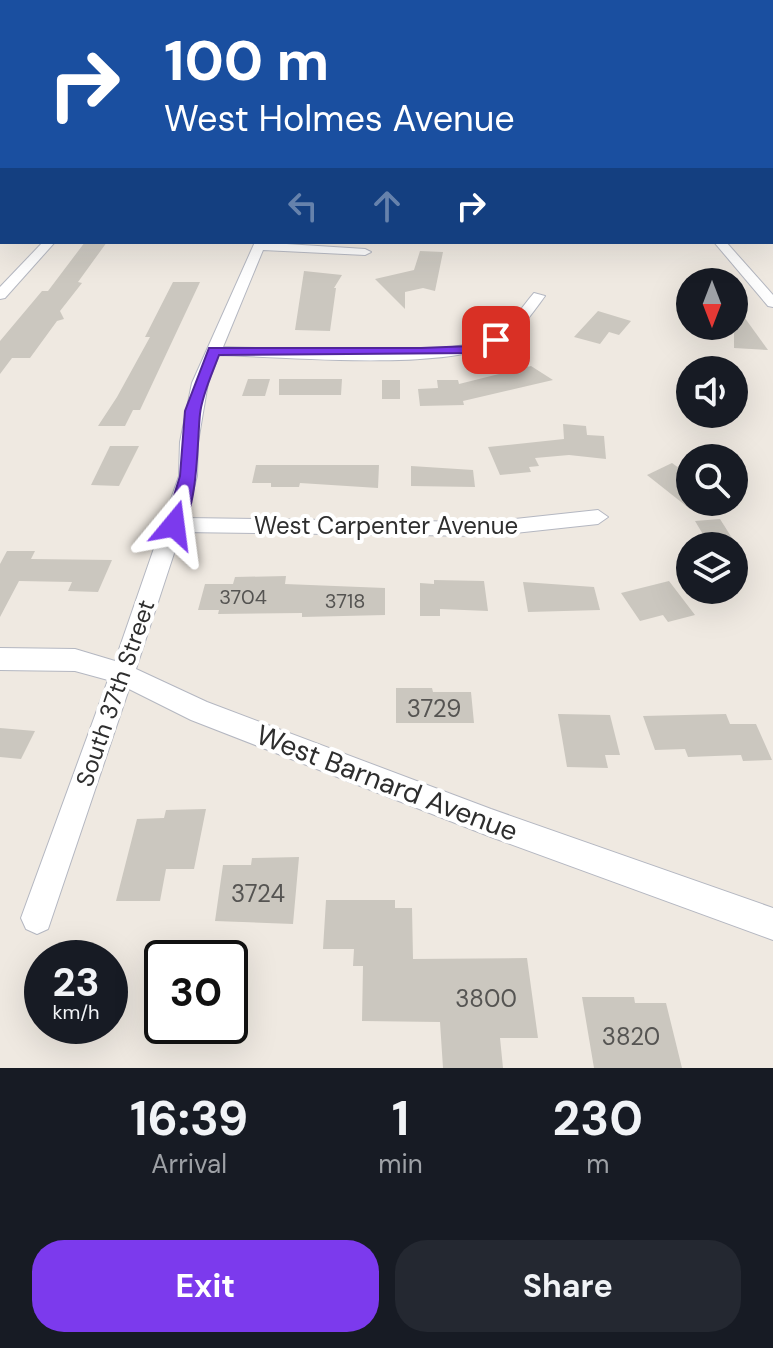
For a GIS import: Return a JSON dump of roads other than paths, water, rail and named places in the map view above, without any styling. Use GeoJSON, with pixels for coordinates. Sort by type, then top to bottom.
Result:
{"type":"FeatureCollection","features":[{"type":"Feature","properties":{"kind":"street"},"geometry":{"type":"LineString","coordinates":[[0,295],[47,244]]}},
{"type":"Feature","properties":{"kind":"street"},"geometry":{"type":"LineString","coordinates":[[260,244],[365,252]]}},
{"type":"Feature","properties":{"kind":"street","name":"South 37th Street"},"geometry":{"type":"LineString","coordinates":[[37,918],[174,525],[188,476],[193,411],[213,351],[260,244]]}},
{"type":"Feature","properties":{"kind":"street"},"geometry":{"type":"LineString","coordinates":[[722,244],[773,303]]}},
{"type":"Feature","properties":{"kind":"street"},"geometry":{"type":"LineString","coordinates":[[213,351],[473,349],[496,340],[539,296]]}},
{"type":"Feature","properties":{"kind":"street","name":"West Carpenter Avenue"},"geometry":{"type":"LineString","coordinates":[[174,525],[486,529],[598,517]]}},
{"type":"Feature","properties":{"kind":"street","name":"West Barnard Avenue"},"geometry":{"type":"LineString","coordinates":[[0,659],[75,660],[120,673],[200,711],[491,823],[773,924]]}}]}
